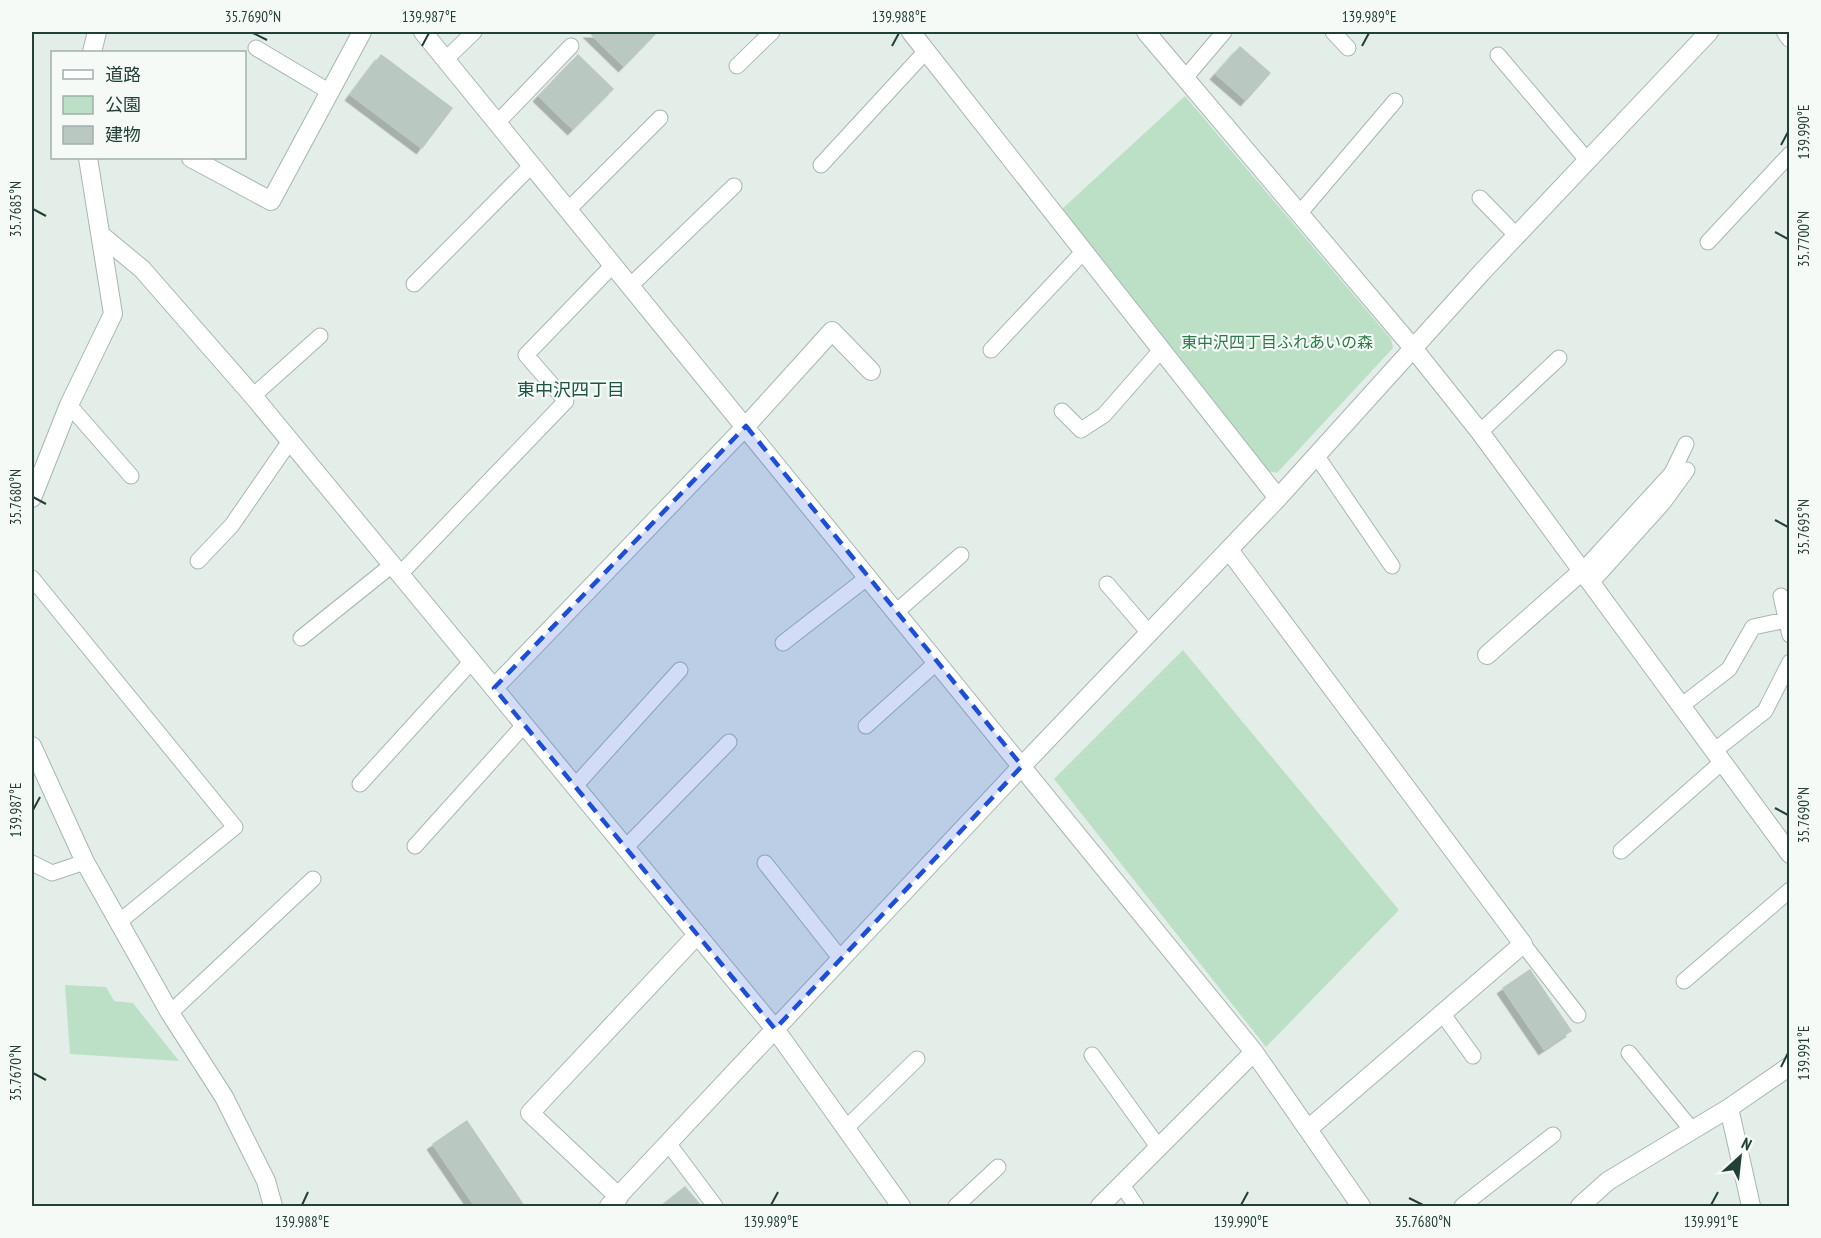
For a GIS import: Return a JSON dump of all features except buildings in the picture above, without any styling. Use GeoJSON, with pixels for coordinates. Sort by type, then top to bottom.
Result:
{"type":"FeatureCollection","features":[{"type":"Feature","properties":{"kind":"street"},"geometry":{"type":"LineString","coordinates":[[92,51],[97,32]]}},
{"type":"Feature","properties":{"kind":"street"},"geometry":{"type":"LineString","coordinates":[[193,159],[271,201],[362,32]]}},
{"type":"Feature","properties":{"kind":"street"},"geometry":{"type":"LineString","coordinates":[[423,32],[1254,1052],[1361,1206]]}},
{"type":"Feature","properties":{"kind":"street"},"geometry":{"type":"LineString","coordinates":[[911,32],[1278,498]]}},
{"type":"Feature","properties":{"kind":"street"},"geometry":{"type":"LineString","coordinates":[[1146,32],[1413,348],[1480,432],[1790,854]]}},
{"type":"Feature","properties":{"kind":"street"},"geometry":{"type":"LineString","coordinates":[[697,935],[530,1113],[614,1202],[1022,766],[1278,498],[1516,235],[1709,32]]}},
{"type":"Feature","properties":{"kind":"street"},"geometry":{"type":"LineString","coordinates":[[1786,32],[1790,38]]}},
{"type":"Feature","properties":{"kind":"street"},"geometry":{"type":"LineString","coordinates":[[32,498],[69,405],[113,314],[88,159]]}},
{"type":"Feature","properties":{"kind":"street"},"geometry":{"type":"LineString","coordinates":[[102,236],[142,269],[253,396],[575,786],[775,1029],[901,1206]]}},
{"type":"Feature","properties":{"kind":"street"},"geometry":{"type":"LineString","coordinates":[[494,688],[746,426],[832,331],[871,371]]}},
{"type":"Feature","properties":{"kind":"street"},"geometry":{"type":"LineString","coordinates":[[1229,550],[1523,944],[1308,1129]]}},
{"type":"Feature","properties":{"kind":"street"},"geometry":{"type":"LineString","coordinates":[[1487,655],[1586,577]]}},
{"type":"Feature","properties":{"kind":"street"},"geometry":{"type":"LineString","coordinates":[[32,746],[85,862],[170,1013],[225,1096],[266,1181],[273,1206]]}},
{"type":"Feature","properties":{"kind":"street"},"geometry":{"type":"LineString","coordinates":[[1100,1206],[1254,1052]]}},
{"type":"Feature","properties":{"kind":"street"},"geometry":{"type":"LineString","coordinates":[[1580,1206],[1608,1181],[1729,1107],[1790,1066]]}},
{"type":"Feature","properties":{"kind":"street"},"geometry":{"type":"LineString","coordinates":[[1729,1107],[1752,1206]]}},
{"type":"Feature","properties":{"kind":"lane"},"geometry":{"type":"LineString","coordinates":[[446,60],[474,32]]}},
{"type":"Feature","properties":{"kind":"lane"},"geometry":{"type":"LineString","coordinates":[[737,66],[772,32]]}},
{"type":"Feature","properties":{"kind":"lane"},"geometry":{"type":"LineString","coordinates":[[1185,78],[1224,32]]}},
{"type":"Feature","properties":{"kind":"lane"},"geometry":{"type":"LineString","coordinates":[[1333,32],[1348,48]]}},
{"type":"Feature","properties":{"kind":"lane"},"geometry":{"type":"LineString","coordinates":[[497,123],[571,46]]}},
{"type":"Feature","properties":{"kind":"lane"},"geometry":{"type":"LineString","coordinates":[[256,48],[330,92]]}},
{"type":"Feature","properties":{"kind":"lane"},"geometry":{"type":"LineString","coordinates":[[822,165],[926,51]]}},
{"type":"Feature","properties":{"kind":"lane"},"geometry":{"type":"LineString","coordinates":[[1498,54],[1587,160]]}},
{"type":"Feature","properties":{"kind":"lane"},"geometry":{"type":"LineString","coordinates":[[1299,214],[1395,101]]}},
{"type":"Feature","properties":{"kind":"lane"},"geometry":{"type":"LineString","coordinates":[[568,210],[660,118]]}},
{"type":"Feature","properties":{"kind":"lane"},"geometry":{"type":"LineString","coordinates":[[1708,242],[1790,154]]}},
{"type":"Feature","properties":{"kind":"lane"},"geometry":{"type":"LineString","coordinates":[[414,284],[531,165]]}},
{"type":"Feature","properties":{"kind":"lane"},"geometry":{"type":"LineString","coordinates":[[630,286],[734,186]]}},
{"type":"Feature","properties":{"kind":"lane"},"geometry":{"type":"LineString","coordinates":[[1480,198],[1516,235]]}},
{"type":"Feature","properties":{"kind":"lane"},"geometry":{"type":"LineString","coordinates":[[991,350],[1084,251]]}},
{"type":"Feature","properties":{"kind":"lane"},"geometry":{"type":"LineString","coordinates":[[302,638],[396,570],[566,401],[526,355],[612,265]]}},
{"type":"Feature","properties":{"kind":"lane"},"geometry":{"type":"LineString","coordinates":[[253,396],[320,336]]}},
{"type":"Feature","properties":{"kind":"lane"},"geometry":{"type":"LineString","coordinates":[[1062,411],[1082,430],[1104,415],[1161,350]]}},
{"type":"Feature","properties":{"kind":"lane"},"geometry":{"type":"LineString","coordinates":[[1480,432],[1558,358]]}},
{"type":"Feature","properties":{"kind":"lane"},"geometry":{"type":"LineString","coordinates":[[69,405],[131,476]]}},
{"type":"Feature","properties":{"kind":"lane"},"geometry":{"type":"LineString","coordinates":[[198,561],[232,525],[290,441]]}},
{"type":"Feature","properties":{"kind":"lane"},"geometry":{"type":"LineString","coordinates":[[1586,577],[1672,473],[1686,444]]}},
{"type":"Feature","properties":{"kind":"lane"},"geometry":{"type":"LineString","coordinates":[[1316,455],[1392,566]]}},
{"type":"Feature","properties":{"kind":"lane"},"geometry":{"type":"LineString","coordinates":[[1586,577],[1663,503],[1687,470]]}},
{"type":"Feature","properties":{"kind":"lane"},"geometry":{"type":"LineString","coordinates":[[896,612],[961,555]]}},
{"type":"Feature","properties":{"kind":"lane"},"geometry":{"type":"LineString","coordinates":[[783,643],[868,577]]}},
{"type":"Feature","properties":{"kind":"lane"},"geometry":{"type":"LineString","coordinates":[[32,579],[235,827],[119,922]]}},
{"type":"Feature","properties":{"kind":"lane"},"geometry":{"type":"LineString","coordinates":[[1107,584],[1150,634]]}},
{"type":"Feature","properties":{"kind":"lane"},"geometry":{"type":"LineString","coordinates":[[1681,706],[1729,669],[1753,627],[1788,628],[1781,596]]}},
{"type":"Feature","properties":{"kind":"lane"},"geometry":{"type":"LineString","coordinates":[[360,784],[472,661]]}},
{"type":"Feature","properties":{"kind":"lane"},"geometry":{"type":"LineString","coordinates":[[866,726],[937,662]]}},
{"type":"Feature","properties":{"kind":"lane"},"geometry":{"type":"LineString","coordinates":[[1621,851],[1765,711],[1790,662]]}},
{"type":"Feature","properties":{"kind":"lane"},"geometry":{"type":"LineString","coordinates":[[575,786],[680,670]]}},
{"type":"Feature","properties":{"kind":"lane"},"geometry":{"type":"LineString","coordinates":[[415,846],[524,725]]}},
{"type":"Feature","properties":{"kind":"lane"},"geometry":{"type":"LineString","coordinates":[[625,848],[729,742]]}},
{"type":"Feature","properties":{"kind":"lane"},"geometry":{"type":"LineString","coordinates":[[32,863],[52,873],[85,862]]}},
{"type":"Feature","properties":{"kind":"lane"},"geometry":{"type":"LineString","coordinates":[[765,863],[841,959]]}},
{"type":"Feature","properties":{"kind":"lane"},"geometry":{"type":"LineString","coordinates":[[170,1013],[313,879]]}},
{"type":"Feature","properties":{"kind":"lane"},"geometry":{"type":"LineString","coordinates":[[1684,981],[1790,890]]}},
{"type":"Feature","properties":{"kind":"lane"},"geometry":{"type":"LineString","coordinates":[[1523,944],[1578,1015]]}},
{"type":"Feature","properties":{"kind":"lane"},"geometry":{"type":"LineString","coordinates":[[1442,1013],[1473,1056]]}},
{"type":"Feature","properties":{"kind":"lane"},"geometry":{"type":"LineString","coordinates":[[1629,1053],[1692,1130]]}},
{"type":"Feature","properties":{"kind":"lane"},"geometry":{"type":"LineString","coordinates":[[1092,1056],[1159,1148]]}},
{"type":"Feature","properties":{"kind":"lane"},"geometry":{"type":"LineString","coordinates":[[845,1129],[917,1059]]}},
{"type":"Feature","properties":{"kind":"lane"},"geometry":{"type":"LineString","coordinates":[[1462,1206],[1553,1135]]}},
{"type":"Feature","properties":{"kind":"lane"},"geometry":{"type":"LineString","coordinates":[[668,1143],[716,1206]]}},
{"type":"Feature","properties":{"kind":"lane"},"geometry":{"type":"LineString","coordinates":[[957,1206],[998,1167]]}},
{"type":"Feature","properties":{"kind":"lane"},"geometry":{"type":"LineString","coordinates":[[1122,1185],[1136,1206]]}},
{"type":"Feature","properties":{"kind":"highlighted area"},"geometry":{"type":"Polygon","coordinates":[[[746,426],[1022,766],[775,1029],[494,688],[746,426]]]}},
{"type":"Feature","properties":{"kind":"green space","name":"東中沢四丁目ふれあいの森"},"geometry":{"type":"Polygon","coordinates":[[[1185,96],[1391,339],[1393,348],[1277,473],[1267,471],[1062,209],[1185,96]]]}},
{"type":"Feature","properties":{"kind":"green space"},"geometry":{"type":"Polygon","coordinates":[[[1183,650],[1399,910],[1266,1047],[1054,779],[1183,650]]]}},
{"type":"Feature","properties":{"kind":"green space"},"geometry":{"type":"Polygon","coordinates":[[[65,985],[106,987],[114,1001],[133,1003],[179,1061],[70,1054],[65,985]]]}},
{"type":"Feature","properties":{"kind":"district","name":"東中沢四丁目"},"geometry":{"type":"Point","coordinates":[571,389]}}]}
